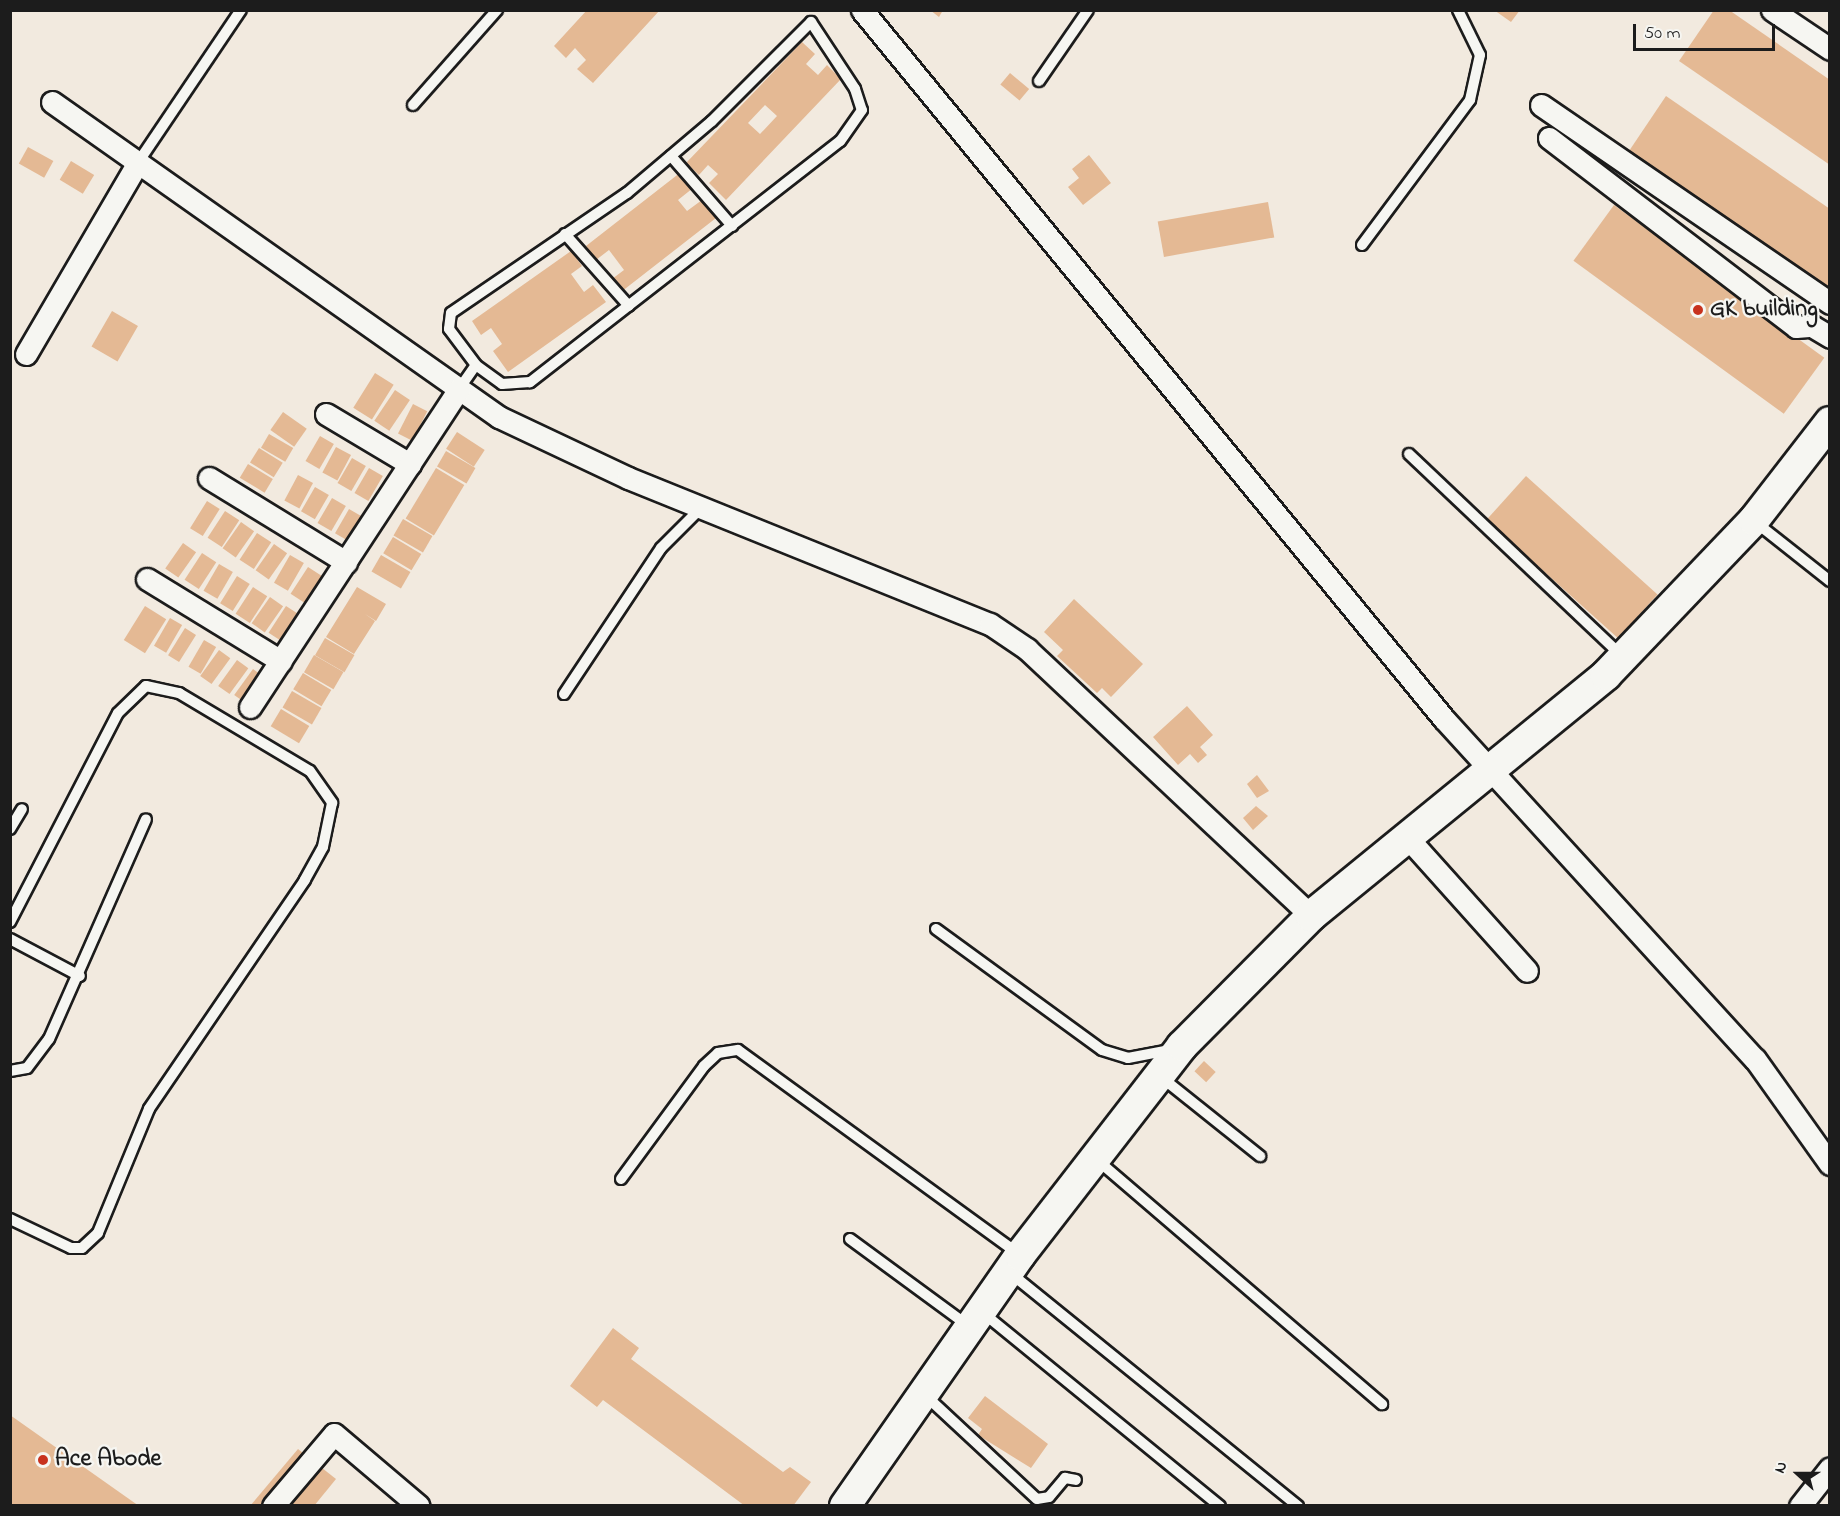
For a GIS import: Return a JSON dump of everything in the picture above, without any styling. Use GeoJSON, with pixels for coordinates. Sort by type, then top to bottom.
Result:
{"type":"FeatureCollection","features":[{"type":"Feature","properties":{"kind":"main road"},"geometry":{"type":"LineString","coordinates":[[845,1506],[925,1396],[1015,1263],[1093,1157],[1182,1046],[1311,916],[1406,836],[1489,772],[1623,658],[1754,520],[1830,422]]}},
{"type":"Feature","properties":{"kind":"street"},"geometry":{"type":"LineString","coordinates":[[862,10],[1489,772],[1755,1059],[1830,1164]]}},
{"type":"Feature","properties":{"kind":"street"},"geometry":{"type":"LineString","coordinates":[[1772,10],[1830,49]]}},
{"type":"Feature","properties":{"kind":"street"},"geometry":{"type":"LineString","coordinates":[[52,102],[459,389],[554,444],[702,507],[943,602],[1027,649],[1311,916]]}},
{"type":"Feature","properties":{"kind":"street"},"geometry":{"type":"LineString","coordinates":[[1540,105],[1830,303]]}},
{"type":"Feature","properties":{"kind":"street"},"geometry":{"type":"LineString","coordinates":[[1549,138],[1796,327],[1812,326],[1830,337]]}},
{"type":"Feature","properties":{"kind":"street"},"geometry":{"type":"LineString","coordinates":[[26,354],[137,164]]}},
{"type":"Feature","properties":{"kind":"street"},"geometry":{"type":"LineString","coordinates":[[250,707],[459,389]]}},
{"type":"Feature","properties":{"kind":"street"},"geometry":{"type":"LineString","coordinates":[[326,414],[410,464]]}},
{"type":"Feature","properties":{"kind":"street"},"geometry":{"type":"LineString","coordinates":[[209,478],[346,562]]}},
{"type":"Feature","properties":{"kind":"street"},"geometry":{"type":"LineString","coordinates":[[147,579],[280,662]]}},
{"type":"Feature","properties":{"kind":"street"},"geometry":{"type":"LineString","coordinates":[[1406,836],[1527,971]]}},
{"type":"Feature","properties":{"kind":"street"},"geometry":{"type":"LineString","coordinates":[[273,1506],[334,1434],[418,1506]]}},
{"type":"Feature","properties":{"kind":"street"},"geometry":{"type":"LineString","coordinates":[[1800,1506],[1830,1468]]}},
{"type":"Feature","properties":{"kind":"lane"},"geometry":{"type":"LineString","coordinates":[[137,164],[241,10]]}},
{"type":"Feature","properties":{"kind":"lane"},"geometry":{"type":"LineString","coordinates":[[413,105],[497,10]]}},
{"type":"Feature","properties":{"kind":"lane"},"geometry":{"type":"LineString","coordinates":[[1039,81],[1088,10]]}},
{"type":"Feature","properties":{"kind":"lane"},"geometry":{"type":"LineString","coordinates":[[1362,245],[1470,100],[1480,55],[1458,10]]}},
{"type":"Feature","properties":{"kind":"lane"},"geometry":{"type":"LineString","coordinates":[[811,22],[862,110],[840,141],[530,382],[502,384],[476,365],[449,329],[451,314],[671,156],[811,22]]}},
{"type":"Feature","properties":{"kind":"lane"},"geometry":{"type":"LineString","coordinates":[[671,156],[732,226]]}},
{"type":"Feature","properties":{"kind":"lane"},"geometry":{"type":"LineString","coordinates":[[564,234],[629,306]]}},
{"type":"Feature","properties":{"kind":"lane"},"geometry":{"type":"LineString","coordinates":[[459,389],[476,365]]}},
{"type":"Feature","properties":{"kind":"lane"},"geometry":{"type":"LineString","coordinates":[[1409,454],[1623,658]]}},
{"type":"Feature","properties":{"kind":"lane"},"geometry":{"type":"LineString","coordinates":[[564,694],[661,548],[702,507]]}},
{"type":"Feature","properties":{"kind":"lane"},"geometry":{"type":"LineString","coordinates":[[1754,520],[1830,581]]}},
{"type":"Feature","properties":{"kind":"lane"},"geometry":{"type":"LineString","coordinates":[[10,922],[118,713],[146,686],[179,693],[310,771],[332,802],[329,830],[305,880],[149,1108],[99,1233],[82,1248],[71,1248],[10,1219]]}},
{"type":"Feature","properties":{"kind":"lane"},"geometry":{"type":"LineString","coordinates":[[10,829],[21,809]]}},
{"type":"Feature","properties":{"kind":"lane"},"geometry":{"type":"LineString","coordinates":[[10,1071],[27,1068],[49,1039],[80,976],[146,819]]}},
{"type":"Feature","properties":{"kind":"lane"},"geometry":{"type":"LineString","coordinates":[[936,929],[1102,1050],[1128,1058],[1150,1057],[1182,1046]]}},
{"type":"Feature","properties":{"kind":"lane"},"geometry":{"type":"LineString","coordinates":[[10,939],[80,976]]}},
{"type":"Feature","properties":{"kind":"lane"},"geometry":{"type":"LineString","coordinates":[[621,1179],[704,1066],[718,1053],[738,1050],[1015,1263],[1298,1506]]}},
{"type":"Feature","properties":{"kind":"lane"},"geometry":{"type":"LineString","coordinates":[[1158,1075],[1260,1156]]}},
{"type":"Feature","properties":{"kind":"lane"},"geometry":{"type":"LineString","coordinates":[[1093,1157],[1382,1404]]}},
{"type":"Feature","properties":{"kind":"lane"},"geometry":{"type":"LineString","coordinates":[[850,1239],[976,1319],[1220,1506]]}},
{"type":"Feature","properties":{"kind":"lane"},"geometry":{"type":"LineString","coordinates":[[925,1396],[1037,1499],[1049,1497],[1065,1478],[1077,1480]]}},
{"type":"Feature","properties":{"kind":"building"},"geometry":{"type":"Polygon","coordinates":[[[587,10],[660,10],[593,83],[577,69],[586,60],[575,48],[566,58],[554,46],[587,10]]]}},
{"type":"Feature","properties":{"kind":"building"},"geometry":{"type":"Polygon","coordinates":[[[930,10],[943,10],[939,17],[930,10]]]}},
{"type":"Feature","properties":{"kind":"building"},"geometry":{"type":"Polygon","coordinates":[[[1494,10],[1520,10],[1511,22],[1494,10]]]}},
{"type":"Feature","properties":{"kind":"building"},"geometry":{"type":"Polygon","coordinates":[[[1714,10],[1729,10],[1830,80],[1830,165],[1679,61],[1714,10]]]}},
{"type":"Feature","properties":{"kind":"building"},"geometry":{"type":"Polygon","coordinates":[[[802,42],[815,54],[806,64],[818,75],[827,65],[841,79],[726,200],[709,183],[718,174],[708,165],[699,175],[686,163],[802,42]],[[765,105],[748,123],[760,134],[777,116],[765,105]]]}},
{"type":"Feature","properties":{"kind":"building"},"geometry":{"type":"Polygon","coordinates":[[[1010,73],[1029,89],[1020,101],[1000,84],[1010,73]]]}},
{"type":"Feature","properties":{"kind":"building","name":"GK building"},"geometry":{"type":"Polygon","coordinates":[[[1666,96],[1830,209],[1830,294],[1627,154],[1666,96]]]}},
{"type":"Feature","properties":{"kind":"building"},"geometry":{"type":"Polygon","coordinates":[[[28,147],[53,161],[44,178],[19,164],[28,147]]]}},
{"type":"Feature","properties":{"kind":"building"},"geometry":{"type":"Polygon","coordinates":[[[1089,155],[1111,183],[1083,205],[1068,187],[1079,178],[1072,169],[1089,155]]]}},
{"type":"Feature","properties":{"kind":"building"},"geometry":{"type":"Polygon","coordinates":[[[71,161],[94,175],[83,194],[60,180],[71,161]]]}},
{"type":"Feature","properties":{"kind":"building"},"geometry":{"type":"Polygon","coordinates":[[[681,172],[693,188],[678,200],[687,211],[702,200],[716,218],[621,292],[612,279],[624,270],[609,250],[596,260],[586,246],[681,172]]]}},
{"type":"Feature","properties":{"kind":"building"},"geometry":{"type":"Polygon","coordinates":[[[1268,202],[1274,237],[1164,257],[1158,221],[1268,202]]]}},
{"type":"Feature","properties":{"kind":"building","name":"GK building"},"geometry":{"type":"Polygon","coordinates":[[[1614,205],[1824,358],[1784,414],[1573,261],[1614,205]]]}},
{"type":"Feature","properties":{"kind":"building"},"geometry":{"type":"Polygon","coordinates":[[[571,251],[582,266],[571,274],[584,292],[593,285],[606,302],[508,372],[493,351],[502,344],[491,328],[481,335],[472,321],[571,251]]]}},
{"type":"Feature","properties":{"kind":"building"},"geometry":{"type":"Polygon","coordinates":[[[112,311],[138,326],[117,362],[92,347],[112,311]]]}},
{"type":"Feature","properties":{"kind":"building"},"geometry":{"type":"Polygon","coordinates":[[[375,373],[394,385],[372,419],[353,408],[375,373]]]}},
{"type":"Feature","properties":{"kind":"building"},"geometry":{"type":"Polygon","coordinates":[[[395,390],[410,400],[389,431],[374,421],[395,390]]]}},
{"type":"Feature","properties":{"kind":"building"},"geometry":{"type":"Polygon","coordinates":[[[413,404],[427,411],[412,441],[398,433],[413,404]]]}},
{"type":"Feature","properties":{"kind":"building"},"geometry":{"type":"Polygon","coordinates":[[[283,412],[307,429],[294,447],[270,430],[283,412]]]}},
{"type":"Feature","properties":{"kind":"building"},"geometry":{"type":"Polygon","coordinates":[[[457,432],[485,450],[474,467],[446,449],[457,432]]]}},
{"type":"Feature","properties":{"kind":"building"},"geometry":{"type":"Polygon","coordinates":[[[269,434],[293,448],[285,462],[261,448],[269,434]]]}},
{"type":"Feature","properties":{"kind":"building"},"geometry":{"type":"Polygon","coordinates":[[[320,436],[334,444],[319,469],[306,461],[320,436]]]}},
{"type":"Feature","properties":{"kind":"building"},"geometry":{"type":"Polygon","coordinates":[[[336,447],[351,455],[337,481],[322,473],[336,447]]]}},
{"type":"Feature","properties":{"kind":"building"},"geometry":{"type":"Polygon","coordinates":[[[259,448],[283,463],[274,477],[250,462],[259,448]]]}},
{"type":"Feature","properties":{"kind":"building"},"geometry":{"type":"Polygon","coordinates":[[[446,451],[475,468],[466,484],[437,467],[446,451]]]}},
{"type":"Feature","properties":{"kind":"building"},"geometry":{"type":"Polygon","coordinates":[[[352,458],[366,466],[351,491],[338,483],[352,458]]]}},
{"type":"Feature","properties":{"kind":"building"},"geometry":{"type":"Polygon","coordinates":[[[248,464],[273,479],[265,493],[240,478],[248,464]]]}},
{"type":"Feature","properties":{"kind":"building"},"geometry":{"type":"Polygon","coordinates":[[[369,468],[383,476],[368,501],[354,493],[369,468]]]}},
{"type":"Feature","properties":{"kind":"building"},"geometry":{"type":"Polygon","coordinates":[[[436,468],[464,485],[434,536],[406,519],[436,468]]]}},
{"type":"Feature","properties":{"kind":"building"},"geometry":{"type":"Polygon","coordinates":[[[298,475],[313,483],[299,509],[284,501],[298,475]]]}},
{"type":"Feature","properties":{"kind":"building"},"geometry":{"type":"Polygon","coordinates":[[[1526,476],[1658,594],[1618,638],[1487,520],[1526,476]]]}},
{"type":"Feature","properties":{"kind":"building"},"geometry":{"type":"Polygon","coordinates":[[[315,487],[329,495],[315,519],[301,511],[315,487]]]}},
{"type":"Feature","properties":{"kind":"building"},"geometry":{"type":"Polygon","coordinates":[[[332,498],[346,506],[331,531],[318,523],[332,498]]]}},
{"type":"Feature","properties":{"kind":"building"},"geometry":{"type":"Polygon","coordinates":[[[207,501],[220,509],[203,536],[190,528],[207,501]]]}},
{"type":"Feature","properties":{"kind":"building"},"geometry":{"type":"Polygon","coordinates":[[[349,509],[363,517],[349,541],[335,533],[349,509]]]}},
{"type":"Feature","properties":{"kind":"building"},"geometry":{"type":"Polygon","coordinates":[[[225,511],[239,520],[222,547],[208,538],[225,511]]]}},
{"type":"Feature","properties":{"kind":"building"},"geometry":{"type":"Polygon","coordinates":[[[403,519],[432,536],[423,552],[394,535],[403,519]]]}},
{"type":"Feature","properties":{"kind":"building"},"geometry":{"type":"Polygon","coordinates":[[[241,522],[254,531],[236,557],[223,548],[241,522]]]}},
{"type":"Feature","properties":{"kind":"building"},"geometry":{"type":"Polygon","coordinates":[[[257,533],[271,542],[254,569],[240,560],[257,533]]]}},
{"type":"Feature","properties":{"kind":"building"},"geometry":{"type":"Polygon","coordinates":[[[393,537],[421,554],[412,570],[383,553],[393,537]]]}},
{"type":"Feature","properties":{"kind":"building"},"geometry":{"type":"Polygon","coordinates":[[[183,543],[196,552],[178,578],[165,568],[183,543]]]}},
{"type":"Feature","properties":{"kind":"building"},"geometry":{"type":"Polygon","coordinates":[[[274,544],[287,553],[269,579],[256,570],[274,544]]]}},
{"type":"Feature","properties":{"kind":"building"},"geometry":{"type":"Polygon","coordinates":[[[202,553],[216,562],[199,589],[185,580],[202,553]]]}},
{"type":"Feature","properties":{"kind":"building"},"geometry":{"type":"Polygon","coordinates":[[[290,555],[304,563],[288,591],[274,583],[290,555]]]}},
{"type":"Feature","properties":{"kind":"building"},"geometry":{"type":"Polygon","coordinates":[[[381,555],[410,572],[401,588],[372,571],[381,555]]]}},
{"type":"Feature","properties":{"kind":"building"},"geometry":{"type":"Polygon","coordinates":[[[219,564],[233,572],[217,599],[204,591],[219,564]]]}},
{"type":"Feature","properties":{"kind":"building"},"geometry":{"type":"Polygon","coordinates":[[[308,567],[322,576],[305,603],[291,594],[308,567]]]}},
{"type":"Feature","properties":{"kind":"building"},"geometry":{"type":"Polygon","coordinates":[[[237,576],[250,584],[233,611],[220,603],[237,576]]]}},
{"type":"Feature","properties":{"kind":"building"},"geometry":{"type":"Polygon","coordinates":[[[253,587],[267,596],[250,623],[236,614],[253,587]]]}},
{"type":"Feature","properties":{"kind":"building"},"geometry":{"type":"Polygon","coordinates":[[[357,587],[386,604],[376,621],[365,614],[375,621],[354,654],[326,637],[357,587]]]}},
{"type":"Feature","properties":{"kind":"building"},"geometry":{"type":"Polygon","coordinates":[[[270,597],[283,606],[265,632],[252,623],[270,597]]]}},
{"type":"Feature","properties":{"kind":"building"},"geometry":{"type":"Polygon","coordinates":[[[1074,599],[1143,664],[1111,697],[1102,688],[1097,693],[1057,656],[1063,650],[1044,632],[1074,599]]]}},
{"type":"Feature","properties":{"kind":"building"},"geometry":{"type":"Polygon","coordinates":[[[145,606],[166,619],[145,653],[124,640],[145,606]]]}},
{"type":"Feature","properties":{"kind":"building"},"geometry":{"type":"Polygon","coordinates":[[[286,606],[300,615],[283,642],[269,633],[286,606]]]}},
{"type":"Feature","properties":{"kind":"building"},"geometry":{"type":"Polygon","coordinates":[[[170,618],[182,625],[166,653],[154,646],[170,618]]]}},
{"type":"Feature","properties":{"kind":"building"},"geometry":{"type":"Polygon","coordinates":[[[185,628],[196,635],[179,662],[168,655],[185,628]]]}},
{"type":"Feature","properties":{"kind":"building"},"geometry":{"type":"Polygon","coordinates":[[[325,638],[354,655],[344,672],[315,655],[325,638]]]}},
{"type":"Feature","properties":{"kind":"building"},"geometry":{"type":"Polygon","coordinates":[[[204,640],[216,647],[201,674],[188,667],[204,640]]]}},
{"type":"Feature","properties":{"kind":"building"},"geometry":{"type":"Polygon","coordinates":[[[219,650],[230,658],[212,684],[200,676],[219,650]]]}},
{"type":"Feature","properties":{"kind":"building"},"geometry":{"type":"Polygon","coordinates":[[[314,655],[343,672],[333,689],[304,672],[314,655]]]}},
{"type":"Feature","properties":{"kind":"building"},"geometry":{"type":"Polygon","coordinates":[[[237,660],[248,668],[230,694],[218,686],[237,660]]]}},
{"type":"Feature","properties":{"kind":"building"},"geometry":{"type":"Polygon","coordinates":[[[253,669],[264,677],[246,703],[234,695],[253,669]]]}},
{"type":"Feature","properties":{"kind":"building"},"geometry":{"type":"Polygon","coordinates":[[[303,673],[331,690],[322,706],[293,689],[303,673]]]}},
{"type":"Feature","properties":{"kind":"building"},"geometry":{"type":"Polygon","coordinates":[[[292,691],[321,708],[312,724],[282,707],[292,691]]]}},
{"type":"Feature","properties":{"kind":"building"},"geometry":{"type":"Polygon","coordinates":[[[1187,706],[1213,735],[1200,747],[1207,755],[1198,763],[1190,754],[1178,765],[1153,737],[1187,706]]]}},
{"type":"Feature","properties":{"kind":"building"},"geometry":{"type":"Polygon","coordinates":[[[281,709],[309,726],[299,743],[271,726],[281,709]]]}},
{"type":"Feature","properties":{"kind":"building"},"geometry":{"type":"Polygon","coordinates":[[[1257,775],[1269,791],[1257,798],[1247,784],[1257,775]]]}},
{"type":"Feature","properties":{"kind":"building"},"geometry":{"type":"Polygon","coordinates":[[[1256,806],[1268,816],[1253,830],[1243,818],[1256,806]]]}},
{"type":"Feature","properties":{"kind":"building"},"geometry":{"type":"Polygon","coordinates":[[[1204,1061],[1216,1072],[1206,1082],[1194,1071],[1204,1061]]]}},
{"type":"Feature","properties":{"kind":"building"},"geometry":{"type":"Polygon","coordinates":[[[613,1328],[639,1348],[631,1359],[783,1472],[790,1467],[811,1482],[793,1506],[745,1506],[603,1400],[597,1407],[570,1386],[613,1328]]]}},
{"type":"Feature","properties":{"kind":"building"},"geometry":{"type":"Polygon","coordinates":[[[985,1396],[1048,1444],[1031,1468],[978,1435],[982,1429],[968,1418],[985,1396]]]}},
{"type":"Feature","properties":{"kind":"building","name":"Ace Abode"},"geometry":{"type":"Polygon","coordinates":[[[10,1415],[139,1506],[10,1506],[10,1415]]]}},
{"type":"Feature","properties":{"kind":"building"},"geometry":{"type":"Polygon","coordinates":[[[298,1449],[336,1479],[314,1506],[250,1506],[298,1449]]]}},
{"type":"Feature","properties":{"kind":"place","name":"GK building"},"geometry":{"type":"Point","coordinates":[1698,310]}},
{"type":"Feature","properties":{"kind":"place","name":"Ace Abode"},"geometry":{"type":"Point","coordinates":[43,1460]}}]}
